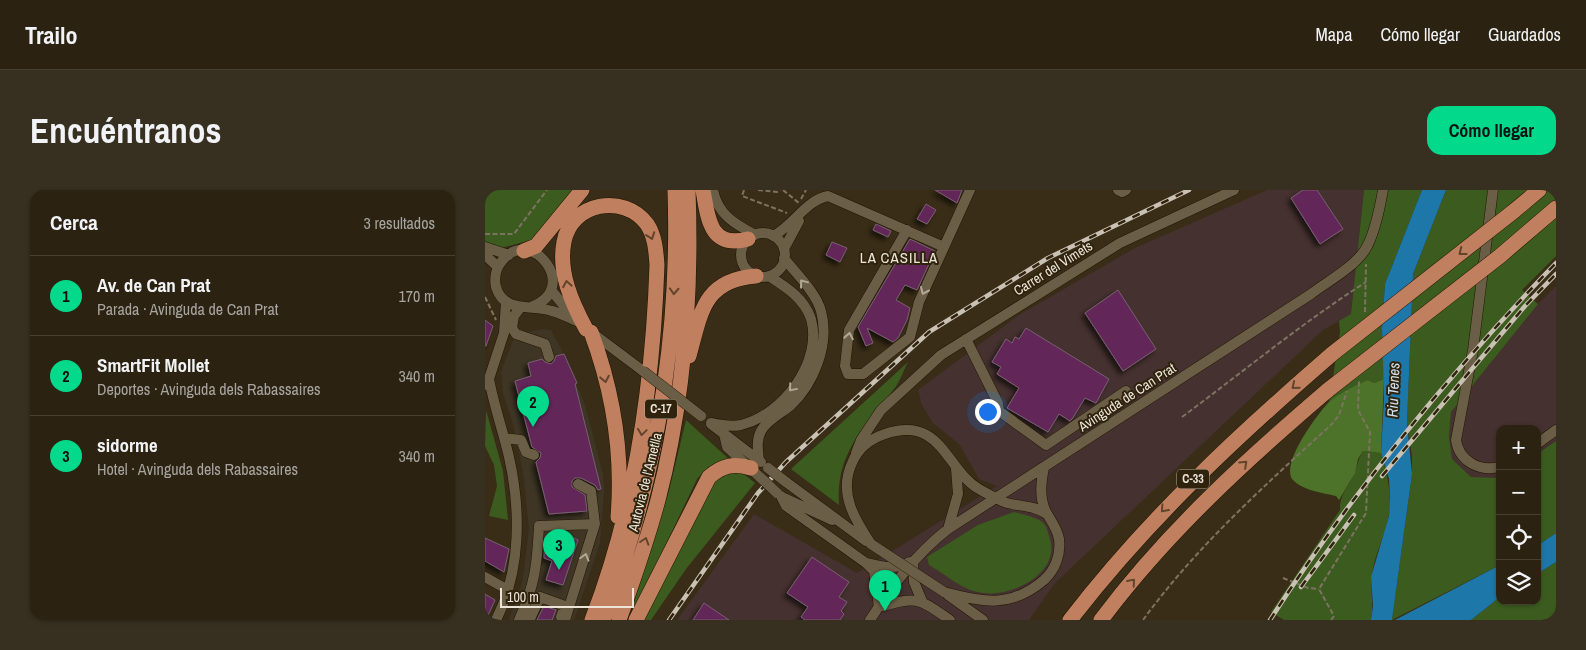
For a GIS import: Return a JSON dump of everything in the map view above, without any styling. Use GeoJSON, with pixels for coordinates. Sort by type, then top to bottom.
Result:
{"type":"FeatureCollection","features":[{"type":"Feature","properties":{"kind":"highway"},"geometry":{"type":"LineString","coordinates":[[524,250],[536,246],[582,190]]}},
{"type":"Feature","properties":{"kind":"highway","name":"Autovia de l'Ametlla"},"geometry":{"type":"LineString","coordinates":[[603,620],[635,526],[660,420],[673,310],[676,238],[675,190]]}},
{"type":"Feature","properties":{"kind":"highway","name":"Autovia de l'Ametlla"},"geometry":{"type":"LineString","coordinates":[[619,620],[657,502],[679,389],[689,277],[688,190]]}},
{"type":"Feature","properties":{"kind":"highway"},"geometry":{"type":"LineString","coordinates":[[703,190],[708,219],[718,236],[731,241],[752,237]]}},
{"type":"Feature","properties":{"kind":"highway","name":"C-33"},"geometry":{"type":"LineString","coordinates":[[1070,620],[1125,552],[1175,497],[1251,424],[1332,354],[1539,190]]}},
{"type":"Feature","properties":{"kind":"highway"},"geometry":{"type":"LineString","coordinates":[[592,620],[614,556],[629,501],[652,366],[657,264],[652,234],[647,225],[640,217],[624,208],[606,205],[595,207],[577,217],[566,234],[563,250],[567,288],[573,305],[601,360],[617,440],[621,476],[614,556]]}},
{"type":"Feature","properties":{"kind":"highway","name":"C-33"},"geometry":{"type":"LineString","coordinates":[[1101,620],[1174,534],[1217,489],[1276,435],[1328,390],[1500,256],[1556,208]]}},
{"type":"Feature","properties":{"kind":"highway"},"geometry":{"type":"LineString","coordinates":[[679,389],[700,318],[715,291],[735,279],[763,276]]}},
{"type":"Feature","properties":{"kind":"highway"},"geometry":{"type":"LineString","coordinates":[[636,620],[709,477],[723,467],[731,465],[760,469]]}},
{"type":"Feature","properties":{"kind":"street"},"geometry":{"type":"LineString","coordinates":[[713,190],[716,201],[727,218],[752,237],[773,236],[789,225],[803,206],[828,196],[944,247]]}},
{"type":"Feature","properties":{"kind":"street"},"geometry":{"type":"LineString","coordinates":[[907,230],[849,330],[845,366],[848,374],[863,374],[910,337],[919,302],[970,190]]}},
{"type":"Feature","properties":{"kind":"street"},"geometry":{"type":"LineString","coordinates":[[1118,190],[1123,192],[1127,190]]}},
{"type":"Feature","properties":{"kind":"street","name":"Carrer del Vimets"},"geometry":{"type":"LineString","coordinates":[[871,544],[858,525],[848,499],[847,478],[861,440],[881,410],[941,355],[1120,242],[1234,190]]}},
{"type":"Feature","properties":{"kind":"street","name":"Avinguda de Can Prat"},"geometry":{"type":"LineString","coordinates":[[870,620],[913,561],[927,546],[948,529],[998,499],[1311,294],[1349,266],[1365,250],[1377,217],[1383,190]]}},
{"type":"Feature","properties":{"kind":"street"},"geometry":{"type":"LineString","coordinates":[[1493,190],[1473,350],[1456,440],[1458,450],[1471,464],[1487,469],[1496,468]]}},
{"type":"Feature","properties":{"kind":"street"},"geometry":{"type":"LineString","coordinates":[[763,276],[781,267],[784,253],[803,206]]}},
{"type":"Feature","properties":{"kind":"street"},"geometry":{"type":"LineString","coordinates":[[773,236],[779,241],[784,253],[815,299],[821,311],[823,331],[821,350],[802,392],[762,429],[758,442],[760,469],[786,506],[866,563],[874,571],[879,606],[903,600],[921,601],[950,620]]}},
{"type":"Feature","properties":{"kind":"street"},"geometry":{"type":"LineString","coordinates":[[711,423],[724,426],[740,425],[761,417],[774,408],[795,386],[805,368],[813,341],[810,318],[798,297],[763,276],[747,270],[742,262],[743,247],[752,237]]}},
{"type":"Feature","properties":{"kind":"street"},"geometry":{"type":"LineString","coordinates":[[485,247],[509,255]]}},
{"type":"Feature","properties":{"kind":"street"},"geometry":{"type":"LineString","coordinates":[[531,307],[545,299],[551,290],[552,273],[547,261],[537,254],[524,250],[509,255],[498,267],[495,278],[497,288],[506,302],[519,308],[531,307],[552,310],[585,327]]}},
{"type":"Feature","properties":{"kind":"street"},"geometry":{"type":"LineString","coordinates":[[485,255],[498,267]]}},
{"type":"Feature","properties":{"kind":"street"},"geometry":{"type":"LineString","coordinates":[[551,290],[585,327],[724,434],[727,447],[760,469],[786,482],[871,544],[983,620]]}},
{"type":"Feature","properties":{"kind":"street"},"geometry":{"type":"LineString","coordinates":[[485,389],[504,333],[506,302]]}},
{"type":"Feature","properties":{"kind":"street"},"geometry":{"type":"LineString","coordinates":[[519,308],[514,316],[512,328],[516,334],[545,344],[549,357]]}},
{"type":"Feature","properties":{"kind":"street"},"geometry":{"type":"LineString","coordinates":[[966,339],[998,403],[999,411],[1046,445],[1126,391]]}},
{"type":"Feature","properties":{"kind":"street"},"geometry":{"type":"LineString","coordinates":[[489,379],[509,459],[516,515],[516,550],[508,590],[496,620]]}},
{"type":"Feature","properties":{"kind":"street"},"geometry":{"type":"LineString","coordinates":[[856,453],[880,436],[903,430],[922,434],[938,443],[972,484],[1008,503],[1030,506],[1047,514]]}},
{"type":"Feature","properties":{"kind":"street"},"geometry":{"type":"LineString","coordinates":[[1541,441],[1556,430]]}},
{"type":"Feature","properties":{"kind":"street"},"geometry":{"type":"LineString","coordinates":[[504,438],[521,440],[526,452],[534,455]]}},
{"type":"Feature","properties":{"kind":"street"},"geometry":{"type":"LineString","coordinates":[[948,529],[958,494],[955,464]]}},
{"type":"Feature","properties":{"kind":"street"},"geometry":{"type":"LineString","coordinates":[[944,592],[973,600],[1010,600],[1032,590],[1049,575],[1058,559],[1059,540],[1057,530],[1047,514],[1041,498],[1044,468]]}},
{"type":"Feature","properties":{"kind":"street"},"geometry":{"type":"LineString","coordinates":[[565,620],[595,524],[591,492],[578,484]]}},
{"type":"Feature","properties":{"kind":"street"},"geometry":{"type":"LineString","coordinates":[[779,494],[825,518],[840,522]]}},
{"type":"Feature","properties":{"kind":"street"},"geometry":{"type":"LineString","coordinates":[[519,620],[532,592],[538,556],[539,526],[595,524]]}},
{"type":"Feature","properties":{"kind":"street"},"geometry":{"type":"LineString","coordinates":[[866,563],[889,569],[901,567],[913,561],[914,582],[921,601]]}},
{"type":"Feature","properties":{"kind":"street"},"geometry":{"type":"LineString","coordinates":[[485,577],[508,590]]}},
{"type":"Feature","properties":{"kind":"street"},"geometry":{"type":"LineString","coordinates":[[526,620],[530,619],[540,597],[565,606],[560,620]]}},
{"type":"Feature","properties":{"kind":"path"},"geometry":{"type":"LineString","coordinates":[[485,234],[514,234],[547,190]]}},
{"type":"Feature","properties":{"kind":"path"},"geometry":{"type":"LineString","coordinates":[[744,190],[742,196],[791,214]]}},
{"type":"Feature","properties":{"kind":"path"},"geometry":{"type":"LineString","coordinates":[[758,190],[777,192],[781,190],[803,206]]}},
{"type":"Feature","properties":{"kind":"path"},"geometry":{"type":"LineString","coordinates":[[803,206],[806,190]]}},
{"type":"Feature","properties":{"kind":"path"},"geometry":{"type":"LineString","coordinates":[[795,208],[803,206]]}},
{"type":"Feature","properties":{"kind":"path"},"geometry":{"type":"LineString","coordinates":[[1182,416],[1264,356],[1311,317],[1366,282],[1365,250]]}},
{"type":"Feature","properties":{"kind":"path"},"geometry":{"type":"LineString","coordinates":[[485,298],[498,326]]}},
{"type":"Feature","properties":{"kind":"path"},"geometry":{"type":"LineString","coordinates":[[1143,620],[1170,583],[1277,474],[1332,424],[1339,415],[1347,390]]}},
{"type":"Feature","properties":{"kind":"path"},"geometry":{"type":"LineString","coordinates":[[1319,589],[1366,513],[1370,432],[1359,410]]}},
{"type":"Feature","properties":{"kind":"path"},"geometry":{"type":"LineString","coordinates":[[1283,578],[1308,588],[1319,589]]}},
{"type":"Feature","properties":{"kind":"path"},"geometry":{"type":"LineString","coordinates":[[1319,589],[1334,616],[1331,620]]}},
{"type":"Feature","properties":{"kind":"shaded area"},"geometry":{"type":"Polygon","coordinates":[[[1267,190],[1364,190],[1351,315],[1323,330],[1055,583],[1029,620],[677,620],[754,514],[857,573],[997,486],[979,479],[960,445],[933,423],[922,405],[918,390],[1019,315],[1135,248],[1267,190]]]}},
{"type":"Feature","properties":{"kind":"shaded area"},"geometry":{"type":"Polygon","coordinates":[[[1556,286],[1556,441],[1541,451],[1541,425],[1496,425],[1496,478],[1471,477],[1452,459],[1449,437],[1451,412],[1538,304],[1556,286]]]}},
{"type":"Feature","properties":{"kind":"shaded area"},"geometry":{"type":"Polygon","coordinates":[[[543,329],[551,330],[564,354],[585,405],[603,474],[604,491],[600,543],[574,620],[509,620],[523,579],[529,528],[523,472],[513,424],[503,393],[501,372],[515,335],[543,329]]]}},
{"type":"Feature","properties":{"kind":"green space"},"geometry":{"type":"Polygon","coordinates":[[[485,190],[572,190],[531,240],[501,248],[485,244],[485,190]]]}},
{"type":"Feature","properties":{"kind":"green space"},"geometry":{"type":"Polygon","coordinates":[[[1364,190],[1422,190],[1385,284],[1382,328],[1384,379],[1374,383],[1368,380],[1329,403],[1340,332],[1339,321],[1351,314],[1364,190]]]}},
{"type":"Feature","properties":{"kind":"green space"},"geometry":{"type":"Polygon","coordinates":[[[1446,190],[1556,190],[1556,256],[1522,290],[1538,304],[1451,412],[1449,437],[1452,459],[1471,477],[1496,478],[1496,567],[1392,620],[1412,474],[1412,456],[1407,423],[1413,274],[1446,190]]]}},
{"type":"Feature","properties":{"kind":"green space"},"geometry":{"type":"Polygon","coordinates":[[[908,362],[900,380],[863,429],[847,455],[839,487],[839,505],[791,469],[908,362]]]}},
{"type":"Feature","properties":{"kind":"green space"},"geometry":{"type":"Polygon","coordinates":[[[1384,379],[1381,453],[1363,451],[1358,459],[1355,473],[1339,500],[1336,496],[1313,491],[1293,480],[1290,473],[1295,452],[1309,428],[1328,403],[1342,393],[1368,380],[1374,383],[1384,379]]]}},
{"type":"Feature","properties":{"kind":"green space"},"geometry":{"type":"Polygon","coordinates":[[[486,410],[503,471],[508,520],[489,516],[497,486],[494,465],[485,446],[486,410]]]}},
{"type":"Feature","properties":{"kind":"green space"},"geometry":{"type":"Polygon","coordinates":[[[686,420],[730,460],[708,467],[697,479],[636,607],[632,609],[669,491],[686,420]]]}},
{"type":"Feature","properties":{"kind":"green space"},"geometry":{"type":"Polygon","coordinates":[[[1556,441],[1556,533],[1541,543],[1541,470],[1541,451],[1556,441]]]}},
{"type":"Feature","properties":{"kind":"green space"},"geometry":{"type":"Polygon","coordinates":[[[1363,451],[1381,453],[1390,499],[1388,521],[1372,574],[1371,620],[1284,620],[1271,612],[1340,510],[1343,495],[1363,451]]]}},
{"type":"Feature","properties":{"kind":"green space"},"geometry":{"type":"Polygon","coordinates":[[[741,472],[755,483],[686,569],[651,620],[643,620],[713,482],[725,473],[741,472]]]}},
{"type":"Feature","properties":{"kind":"green space"},"geometry":{"type":"Polygon","coordinates":[[[1014,512],[1042,522],[1046,526],[1049,536],[1051,549],[1049,561],[1032,580],[1008,591],[983,593],[968,589],[929,565],[927,557],[978,525],[1014,512]]]}},
{"type":"Feature","properties":{"kind":"green space"},"geometry":{"type":"Polygon","coordinates":[[[1556,562],[1556,620],[1471,620],[1496,600],[1496,605],[1541,605],[1541,571],[1556,562]]]}},
{"type":"Feature","properties":{"kind":"water","name":"Riu Tenes"},"geometry":{"type":"Polygon","coordinates":[[[1422,190],[1446,190],[1413,274],[1407,423],[1412,474],[1392,620],[1371,620],[1373,606],[1371,577],[1389,516],[1390,499],[1389,479],[1381,453],[1384,397],[1382,328],[1385,284],[1422,190]]]}},
{"type":"Feature","properties":{"kind":"water"},"geometry":{"type":"Polygon","coordinates":[[[1556,533],[1556,562],[1541,571],[1541,560],[1541,543],[1556,533]]]}},
{"type":"Feature","properties":{"kind":"water"},"geometry":{"type":"Polygon","coordinates":[[[1496,567],[1496,600],[1471,620],[1395,620],[1496,567]]]}},
{"type":"Feature","properties":{"kind":"building"},"geometry":{"type":"Polygon","coordinates":[[[935,190],[962,190],[957,203],[935,190]]]}},
{"type":"Feature","properties":{"kind":"building"},"geometry":{"type":"Polygon","coordinates":[[[1303,190],[1317,190],[1343,229],[1320,244],[1291,198],[1303,190]]]}},
{"type":"Feature","properties":{"kind":"building"},"geometry":{"type":"Polygon","coordinates":[[[926,204],[936,210],[927,224],[917,219],[926,204]]]}},
{"type":"Feature","properties":{"kind":"building"},"geometry":{"type":"Polygon","coordinates":[[[876,224],[891,231],[888,237],[873,230],[876,224]]]}},
{"type":"Feature","properties":{"kind":"building"},"geometry":{"type":"Polygon","coordinates":[[[910,239],[935,251],[917,290],[905,285],[896,300],[910,308],[907,320],[898,338],[893,342],[867,328],[873,343],[866,346],[858,327],[910,239]]]}},
{"type":"Feature","properties":{"kind":"building"},"geometry":{"type":"Polygon","coordinates":[[[832,242],[847,248],[840,262],[826,255],[832,242]]]}},
{"type":"Feature","properties":{"kind":"building"},"geometry":{"type":"Polygon","coordinates":[[[1118,290],[1156,349],[1123,371],[1085,313],[1118,290]]]}},
{"type":"Feature","properties":{"kind":"building"},"geometry":{"type":"Polygon","coordinates":[[[485,320],[493,326],[486,346],[485,346],[485,320]]]}},
{"type":"Feature","properties":{"kind":"building"},"geometry":{"type":"Polygon","coordinates":[[[1026,328],[1109,379],[1096,403],[1085,398],[1070,421],[1059,414],[1048,432],[1007,408],[1019,388],[997,374],[1001,367],[992,362],[1006,339],[1012,343],[1015,337],[1019,339],[1026,328]]]}},
{"type":"Feature","properties":{"kind":"building"},"geometry":{"type":"Polygon","coordinates":[[[564,354],[577,383],[575,384],[601,489],[598,490],[595,485],[581,478],[575,478],[572,481],[572,487],[585,495],[587,511],[549,514],[536,462],[540,458],[541,453],[532,447],[515,381],[531,376],[528,363],[542,359],[551,364],[556,356],[564,354]]]}},
{"type":"Feature","properties":{"kind":"building"},"geometry":{"type":"Polygon","coordinates":[[[569,536],[578,540],[563,585],[546,580],[552,561],[544,558],[545,537],[558,541],[560,538],[567,540],[569,536]]]}},
{"type":"Feature","properties":{"kind":"building"},"geometry":{"type":"Polygon","coordinates":[[[485,538],[509,549],[504,572],[485,561],[485,538]]]}},
{"type":"Feature","properties":{"kind":"building"},"geometry":{"type":"Polygon","coordinates":[[[812,557],[849,582],[839,597],[847,602],[841,611],[844,614],[840,620],[805,620],[801,617],[808,607],[787,593],[812,557]]]}},
{"type":"Feature","properties":{"kind":"building"},"geometry":{"type":"Polygon","coordinates":[[[485,594],[495,600],[486,620],[485,620],[485,594]]]}},
{"type":"Feature","properties":{"kind":"building"},"geometry":{"type":"Polygon","coordinates":[[[704,603],[729,620],[693,620],[704,603]]]}},
{"type":"Feature","properties":{"kind":"building"},"geometry":{"type":"Polygon","coordinates":[[[544,606],[556,610],[552,620],[537,620],[544,606]]]}},
{"type":"Feature","properties":{"kind":"railway"},"geometry":{"type":"LineString","coordinates":[[669,620],[758,493],[786,462],[929,332],[1048,258],[1189,190]]}},
{"type":"Feature","properties":{"kind":"railway"},"geometry":{"type":"LineString","coordinates":[[1270,620],[1334,526],[1404,434],[1479,346],[1556,263]]}},
{"type":"Feature","properties":{"kind":"railway"},"geometry":{"type":"LineString","coordinates":[[1382,476],[1525,306],[1556,274]]}},
{"type":"Feature","properties":{"kind":"railway"},"geometry":{"type":"LineString","coordinates":[[1301,587],[1354,515]]}},
{"type":"Feature","properties":{"kind":"place","name":"SmartFit Mollet"},"geometry":{"type":"Point","coordinates":[533,427]}},
{"type":"Feature","properties":{"kind":"place","name":"sidorme"},"geometry":{"type":"Point","coordinates":[559,570]}},
{"type":"Feature","properties":{"kind":"place","name":"Av. de Can Prat"},"geometry":{"type":"Point","coordinates":[885,611]}},
{"type":"Feature","properties":{"kind":"district","name":"LA CASILLA"},"geometry":{"type":"Point","coordinates":[899,257]}}]}
